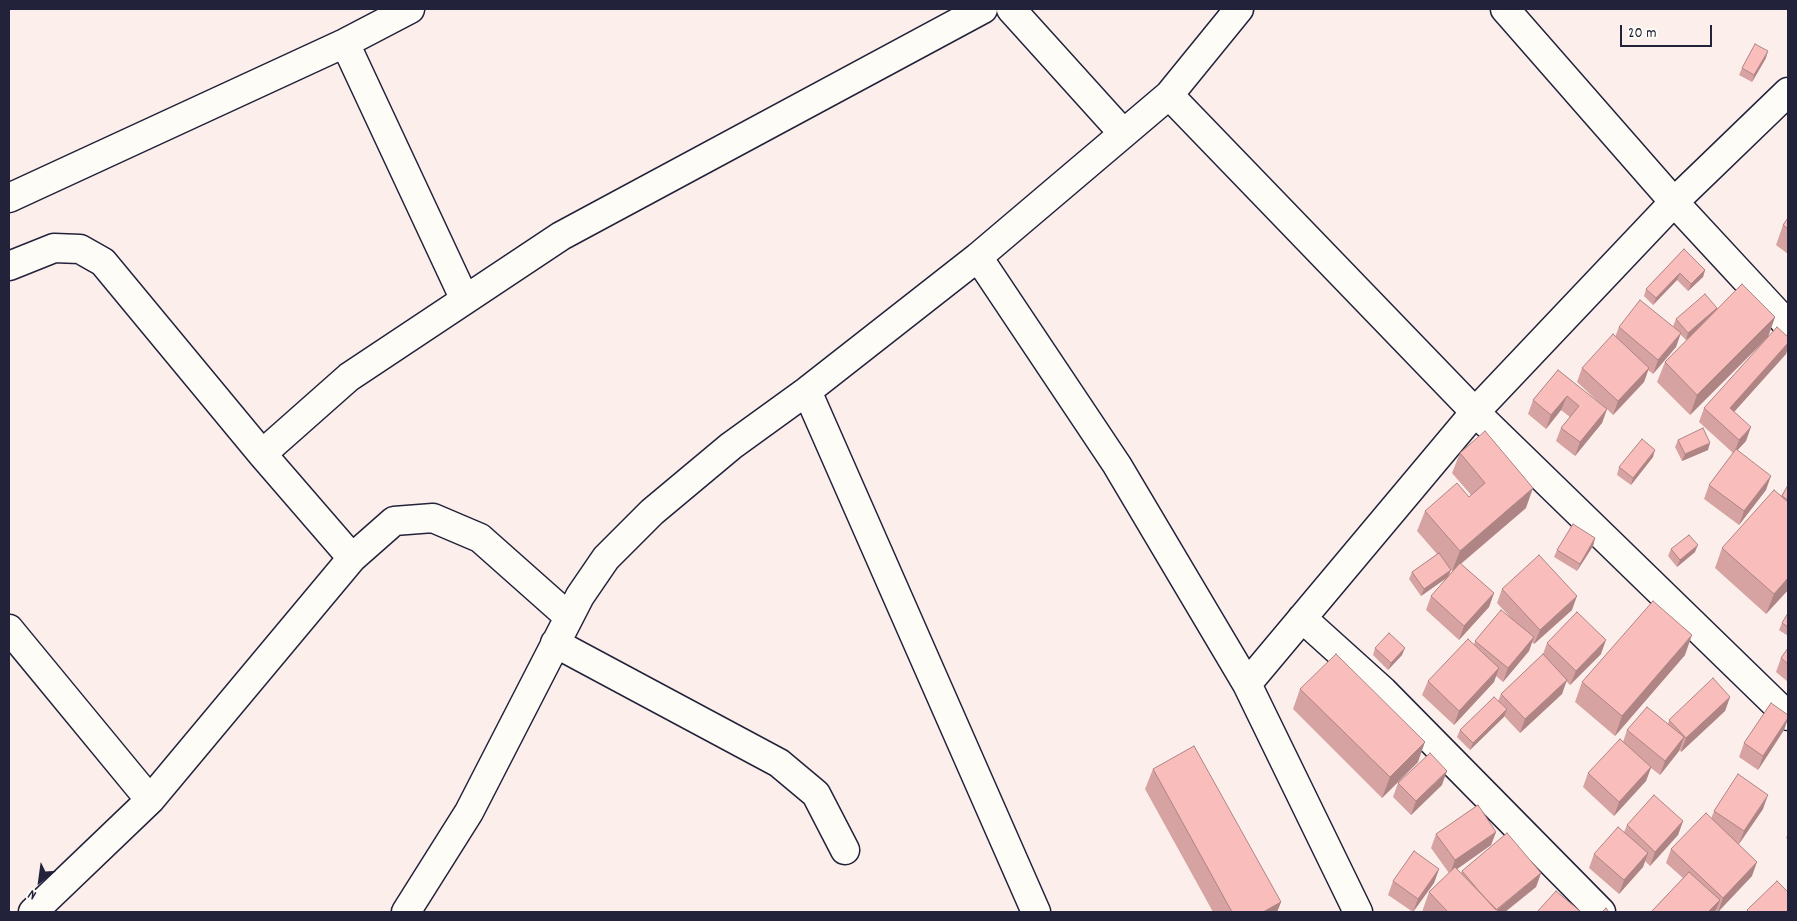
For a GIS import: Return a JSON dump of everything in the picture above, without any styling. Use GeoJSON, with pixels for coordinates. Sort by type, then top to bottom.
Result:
{"type":"FeatureCollection","features":[{"type":"Feature","properties":{"kind":"street"},"geometry":{"type":"LineString","coordinates":[[9,198],[345,43],[410,9]]}},
{"type":"Feature","properties":{"kind":"street"},"geometry":{"type":"LineString","coordinates":[[262,454],[349,377],[561,236],[983,9]]}},
{"type":"Feature","properties":{"kind":"street"},"geometry":{"type":"LineString","coordinates":[[1011,9],[1123,133]]}},
{"type":"Feature","properties":{"kind":"street"},"geometry":{"type":"LineString","coordinates":[[406,912],[469,812],[580,596],[606,558],[652,512],[731,446],[807,391],[978,257],[1169,95],[1239,9]]}},
{"type":"Feature","properties":{"kind":"street"},"geometry":{"type":"LineString","coordinates":[[1504,9],[1674,202],[1788,325]]}},
{"type":"Feature","properties":{"kind":"street"},"geometry":{"type":"LineString","coordinates":[[345,43],[465,300]]}},
{"type":"Feature","properties":{"kind":"street"},"geometry":{"type":"LineString","coordinates":[[1246,684],[1475,412],[1674,202],[1788,92]]}},
{"type":"Feature","properties":{"kind":"street"},"geometry":{"type":"LineString","coordinates":[[1169,95],[1475,412],[1788,716]]}},
{"type":"Feature","properties":{"kind":"street"},"geometry":{"type":"LineString","coordinates":[[9,266],[54,248],[80,249],[103,262],[262,454],[352,558]]}},
{"type":"Feature","properties":{"kind":"street"},"geometry":{"type":"LineString","coordinates":[[978,257],[1117,465],[1246,684],[1358,912]]}},
{"type":"Feature","properties":{"kind":"street"},"geometry":{"type":"LineString","coordinates":[[807,391],[1036,912]]}},
{"type":"Feature","properties":{"kind":"street"},"geometry":{"type":"LineString","coordinates":[[34,912],[150,800],[352,558],[394,521],[433,518],[480,538],[569,617]]}},
{"type":"Feature","properties":{"kind":"street"},"geometry":{"type":"LineString","coordinates":[[1302,618],[1384,690],[1601,912]]}},
{"type":"Feature","properties":{"kind":"street"},"geometry":{"type":"LineString","coordinates":[[9,629],[150,800]]}},
{"type":"Feature","properties":{"kind":"street"},"geometry":{"type":"LineString","coordinates":[[555,644],[779,762],[816,794],[845,850]]}},
{"type":"Feature","properties":{"kind":"building"},"geometry":{"type":"Polygon","coordinates":[[[1755,44],[1768,51],[1754,75],[1742,68],[1755,44]]]}},
{"type":"Feature","properties":{"kind":"building"},"geometry":{"type":"Polygon","coordinates":[[[1788,218],[1788,229],[1783,225],[1788,218]]]}},
{"type":"Feature","properties":{"kind":"building"},"geometry":{"type":"Polygon","coordinates":[[[1684,249],[1705,270],[1691,284],[1680,273],[1656,298],[1646,289],[1684,249]]]}},
{"type":"Feature","properties":{"kind":"building"},"geometry":{"type":"Polygon","coordinates":[[[1742,284],[1775,317],[1697,395],[1665,362],[1742,284]]]}},
{"type":"Feature","properties":{"kind":"building"},"geometry":{"type":"Polygon","coordinates":[[[1705,294],[1717,308],[1688,333],[1676,319],[1705,294]]]}},
{"type":"Feature","properties":{"kind":"building"},"geometry":{"type":"Polygon","coordinates":[[[1640,300],[1681,333],[1658,360],[1619,327],[1640,300]]]}},
{"type":"Feature","properties":{"kind":"building"},"geometry":{"type":"Polygon","coordinates":[[[1777,327],[1788,337],[1788,343],[1730,408],[1751,427],[1739,440],[1704,408],[1777,327]]]}},
{"type":"Feature","properties":{"kind":"building"},"geometry":{"type":"Polygon","coordinates":[[[1613,334],[1649,368],[1618,401],[1582,368],[1613,334]]]}},
{"type":"Feature","properties":{"kind":"building"},"geometry":{"type":"Polygon","coordinates":[[[1558,370],[1607,409],[1580,442],[1561,428],[1579,406],[1567,396],[1551,415],[1533,400],[1558,370]]]}},
{"type":"Feature","properties":{"kind":"building"},"geometry":{"type":"Polygon","coordinates":[[[1703,428],[1710,443],[1685,454],[1678,440],[1703,428]]]}},
{"type":"Feature","properties":{"kind":"building"},"geometry":{"type":"Polygon","coordinates":[[[1485,431],[1533,488],[1460,551],[1425,511],[1457,483],[1469,497],[1485,483],[1460,453],[1485,431]]]}},
{"type":"Feature","properties":{"kind":"building"},"geometry":{"type":"Polygon","coordinates":[[[1642,439],[1655,450],[1633,478],[1619,467],[1642,439]]]}},
{"type":"Feature","properties":{"kind":"building"},"geometry":{"type":"Polygon","coordinates":[[[1736,449],[1771,476],[1744,511],[1709,485],[1736,449]]]}},
{"type":"Feature","properties":{"kind":"building"},"geometry":{"type":"Polygon","coordinates":[[[1788,485],[1788,500],[1782,496],[1788,485]]]}},
{"type":"Feature","properties":{"kind":"building"},"geometry":{"type":"Polygon","coordinates":[[[1774,490],[1788,502],[1788,578],[1774,594],[1722,548],[1774,490]]]}},
{"type":"Feature","properties":{"kind":"building"},"geometry":{"type":"Polygon","coordinates":[[[1573,524],[1595,538],[1580,564],[1557,550],[1573,524]]]}},
{"type":"Feature","properties":{"kind":"building"},"geometry":{"type":"Polygon","coordinates":[[[1689,535],[1698,545],[1680,560],[1671,549],[1689,535]]]}},
{"type":"Feature","properties":{"kind":"building"},"geometry":{"type":"Polygon","coordinates":[[[1439,553],[1451,570],[1424,589],[1412,572],[1439,553]]]}},
{"type":"Feature","properties":{"kind":"building"},"geometry":{"type":"Polygon","coordinates":[[[1539,555],[1577,596],[1540,630],[1502,589],[1539,555]]]}},
{"type":"Feature","properties":{"kind":"building"},"geometry":{"type":"Polygon","coordinates":[[[1460,563],[1494,593],[1464,626],[1431,596],[1460,563]]]}},
{"type":"Feature","properties":{"kind":"building"},"geometry":{"type":"Polygon","coordinates":[[[1653,601],[1692,635],[1622,716],[1582,682],[1653,601]]]}},
{"type":"Feature","properties":{"kind":"building"},"geometry":{"type":"Polygon","coordinates":[[[1501,610],[1534,637],[1508,668],[1475,641],[1501,610]]]}},
{"type":"Feature","properties":{"kind":"building"},"geometry":{"type":"Polygon","coordinates":[[[1577,612],[1606,640],[1576,671],[1547,643],[1577,612]]]}},
{"type":"Feature","properties":{"kind":"building"},"geometry":{"type":"Polygon","coordinates":[[[1788,613],[1788,627],[1782,623],[1788,613]]]}},
{"type":"Feature","properties":{"kind":"building"},"geometry":{"type":"Polygon","coordinates":[[[1389,633],[1405,648],[1391,663],[1375,648],[1389,633]]]}},
{"type":"Feature","properties":{"kind":"building"},"geometry":{"type":"Polygon","coordinates":[[[1468,639],[1499,668],[1459,711],[1428,681],[1468,639]]]}},
{"type":"Feature","properties":{"kind":"building"},"geometry":{"type":"Polygon","coordinates":[[[1788,648],[1788,664],[1781,658],[1788,648]]]}},
{"type":"Feature","properties":{"kind":"building"},"geometry":{"type":"Polygon","coordinates":[[[1336,654],[1425,742],[1390,777],[1300,689],[1336,654]]]}},
{"type":"Feature","properties":{"kind":"building"},"geometry":{"type":"Polygon","coordinates":[[[1543,654],[1567,680],[1525,719],[1501,694],[1543,654]]]}},
{"type":"Feature","properties":{"kind":"building"},"geometry":{"type":"Polygon","coordinates":[[[1713,678],[1730,697],[1686,738],[1669,720],[1713,678]]]}},
{"type":"Feature","properties":{"kind":"building"},"geometry":{"type":"Polygon","coordinates":[[[1494,697],[1507,709],[1473,743],[1460,730],[1494,697]]]}},
{"type":"Feature","properties":{"kind":"building"},"geometry":{"type":"Polygon","coordinates":[[[1771,703],[1788,715],[1788,718],[1763,756],[1744,743],[1771,703]]]}},
{"type":"Feature","properties":{"kind":"building"},"geometry":{"type":"Polygon","coordinates":[[[1647,707],[1684,737],[1665,761],[1627,730],[1647,707]]]}},
{"type":"Feature","properties":{"kind":"building"},"geometry":{"type":"Polygon","coordinates":[[[1620,739],[1651,767],[1619,802],[1588,773],[1620,739]]]}},
{"type":"Feature","properties":{"kind":"building"},"geometry":{"type":"Polygon","coordinates":[[[1194,746],[1281,902],[1263,912],[1232,912],[1153,769],[1194,746]]]}},
{"type":"Feature","properties":{"kind":"building"},"geometry":{"type":"Polygon","coordinates":[[[1430,753],[1447,771],[1416,801],[1398,783],[1430,753]]]}},
{"type":"Feature","properties":{"kind":"building"},"geometry":{"type":"Polygon","coordinates":[[[1738,774],[1768,795],[1744,831],[1714,811],[1738,774]]]}},
{"type":"Feature","properties":{"kind":"building"},"geometry":{"type":"Polygon","coordinates":[[[1654,795],[1683,821],[1655,852],[1627,825],[1654,795]]]}},
{"type":"Feature","properties":{"kind":"building"},"geometry":{"type":"Polygon","coordinates":[[[1478,805],[1496,832],[1455,860],[1436,834],[1478,805]]]}},
{"type":"Feature","properties":{"kind":"building"},"geometry":{"type":"Polygon","coordinates":[[[1706,813],[1757,862],[1723,898],[1671,849],[1706,813]]]}},
{"type":"Feature","properties":{"kind":"building"},"geometry":{"type":"Polygon","coordinates":[[[1618,827],[1648,853],[1624,880],[1594,854],[1618,827]]]}},
{"type":"Feature","properties":{"kind":"building"},"geometry":{"type":"Polygon","coordinates":[[[1507,833],[1541,873],[1496,910],[1462,871],[1507,833]]]}},
{"type":"Feature","properties":{"kind":"building"},"geometry":{"type":"Polygon","coordinates":[[[1414,851],[1439,869],[1418,899],[1393,881],[1414,851]]]}},
{"type":"Feature","properties":{"kind":"building"},"geometry":{"type":"Polygon","coordinates":[[[1455,867],[1499,912],[1448,912],[1429,892],[1455,867]]]}},
{"type":"Feature","properties":{"kind":"building"},"geometry":{"type":"Polygon","coordinates":[[[1689,872],[1720,900],[1708,912],[1651,912],[1689,872]]]}},
{"type":"Feature","properties":{"kind":"building"},"geometry":{"type":"Polygon","coordinates":[[[1777,881],[1788,892],[1788,912],[1749,912],[1747,910],[1777,881]]]}},
{"type":"Feature","properties":{"kind":"building"},"geometry":{"type":"Polygon","coordinates":[[[1556,891],[1581,912],[1537,912],[1556,891]]]}}]}
